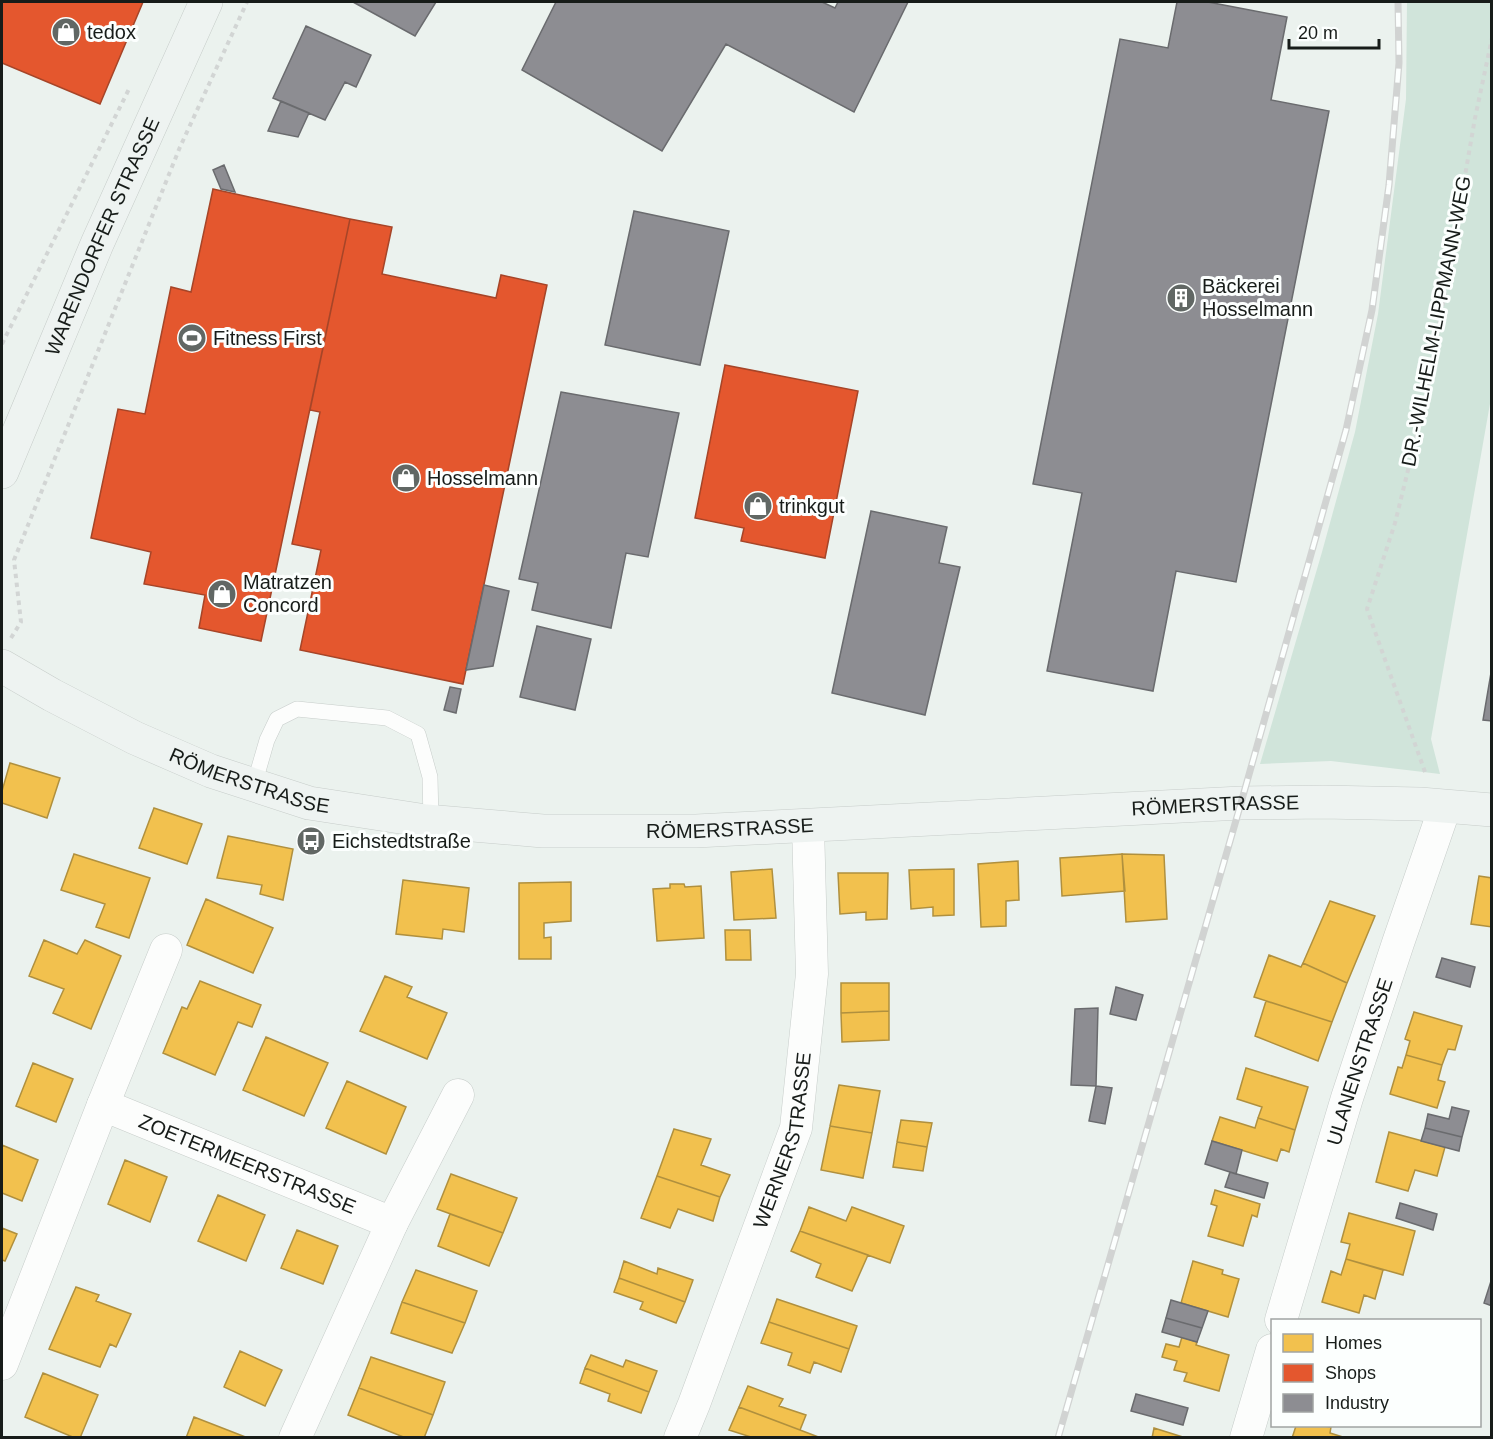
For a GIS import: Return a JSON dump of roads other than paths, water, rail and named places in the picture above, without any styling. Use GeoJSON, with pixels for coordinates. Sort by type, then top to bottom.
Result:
{"type":"FeatureCollection","features":[{"type":"Feature","properties":{"kind":"main road","name":"WARENDORFER STRASSE"},"geometry":{"type":"LineString","coordinates":[[2,472],[97,244],[206,2]]}},
{"type":"Feature","properties":{"kind":"main road","name":"RÖMERSTRASSE"},"geometry":{"type":"LineString","coordinates":[[4,656],[52,695],[135,738],[211,771],[309,803],[431,821],[555,831],[696,831],[1241,803],[1420,804],[1491,810]]}},
{"type":"Feature","properties":{"kind":"street","name":"ULANENSTRASSE"},"geometry":{"type":"LineString","coordinates":[[1281,1319],[1347,1098],[1445,807]]}},
{"type":"Feature","properties":{"kind":"street","name":"WERNERSTRASSE"},"geometry":{"type":"LineString","coordinates":[[680,1437],[796,1128],[812,974],[808,826]]}},
{"type":"Feature","properties":{"kind":"street"},"geometry":{"type":"LineString","coordinates":[[2,1364],[166,950]]}},
{"type":"Feature","properties":{"kind":"street"},"geometry":{"type":"LineString","coordinates":[[295,1437],[392,1224],[458,1095]]}},
{"type":"Feature","properties":{"kind":"street","name":"ZOETERMEERSTRASSE"},"geometry":{"type":"LineString","coordinates":[[103,1105],[392,1224]]}},
{"type":"Feature","properties":{"kind":"street"},"geometry":{"type":"LineString","coordinates":[[1246,1437],[1271,1353]]}},
{"type":"Feature","properties":{"kind":"lane"},"geometry":{"type":"LineString","coordinates":[[254,785],[267,740],[278,719],[287,714],[297,709],[387,718],[418,734],[429,777],[431,821]]}},
{"type":"Feature","properties":{"kind":"railway"},"geometry":{"type":"LineString","coordinates":[[1058,1438],[1346,430],[1372,310],[1389,185],[1399,63],[1398,2]]}},
{"type":"Feature","properties":{"kind":"place","name":"tedox"},"geometry":{"type":"Point","coordinates":[66,32]}},
{"type":"Feature","properties":{"kind":"place","name":"Bäckerei Hosselmann"},"geometry":{"type":"Point","coordinates":[1181,298]}},
{"type":"Feature","properties":{"kind":"place","name":"Fitness First"},"geometry":{"type":"Point","coordinates":[192,338]}},
{"type":"Feature","properties":{"kind":"place","name":"Hosselmann"},"geometry":{"type":"Point","coordinates":[406,478]}},
{"type":"Feature","properties":{"kind":"place","name":"trinkgut"},"geometry":{"type":"Point","coordinates":[758,506]}},
{"type":"Feature","properties":{"kind":"place","name":"Matratzen Concord"},"geometry":{"type":"Point","coordinates":[222,594]}},
{"type":"Feature","properties":{"kind":"place","name":"Eichstedtstraße"},"geometry":{"type":"Point","coordinates":[311,841]}}]}
